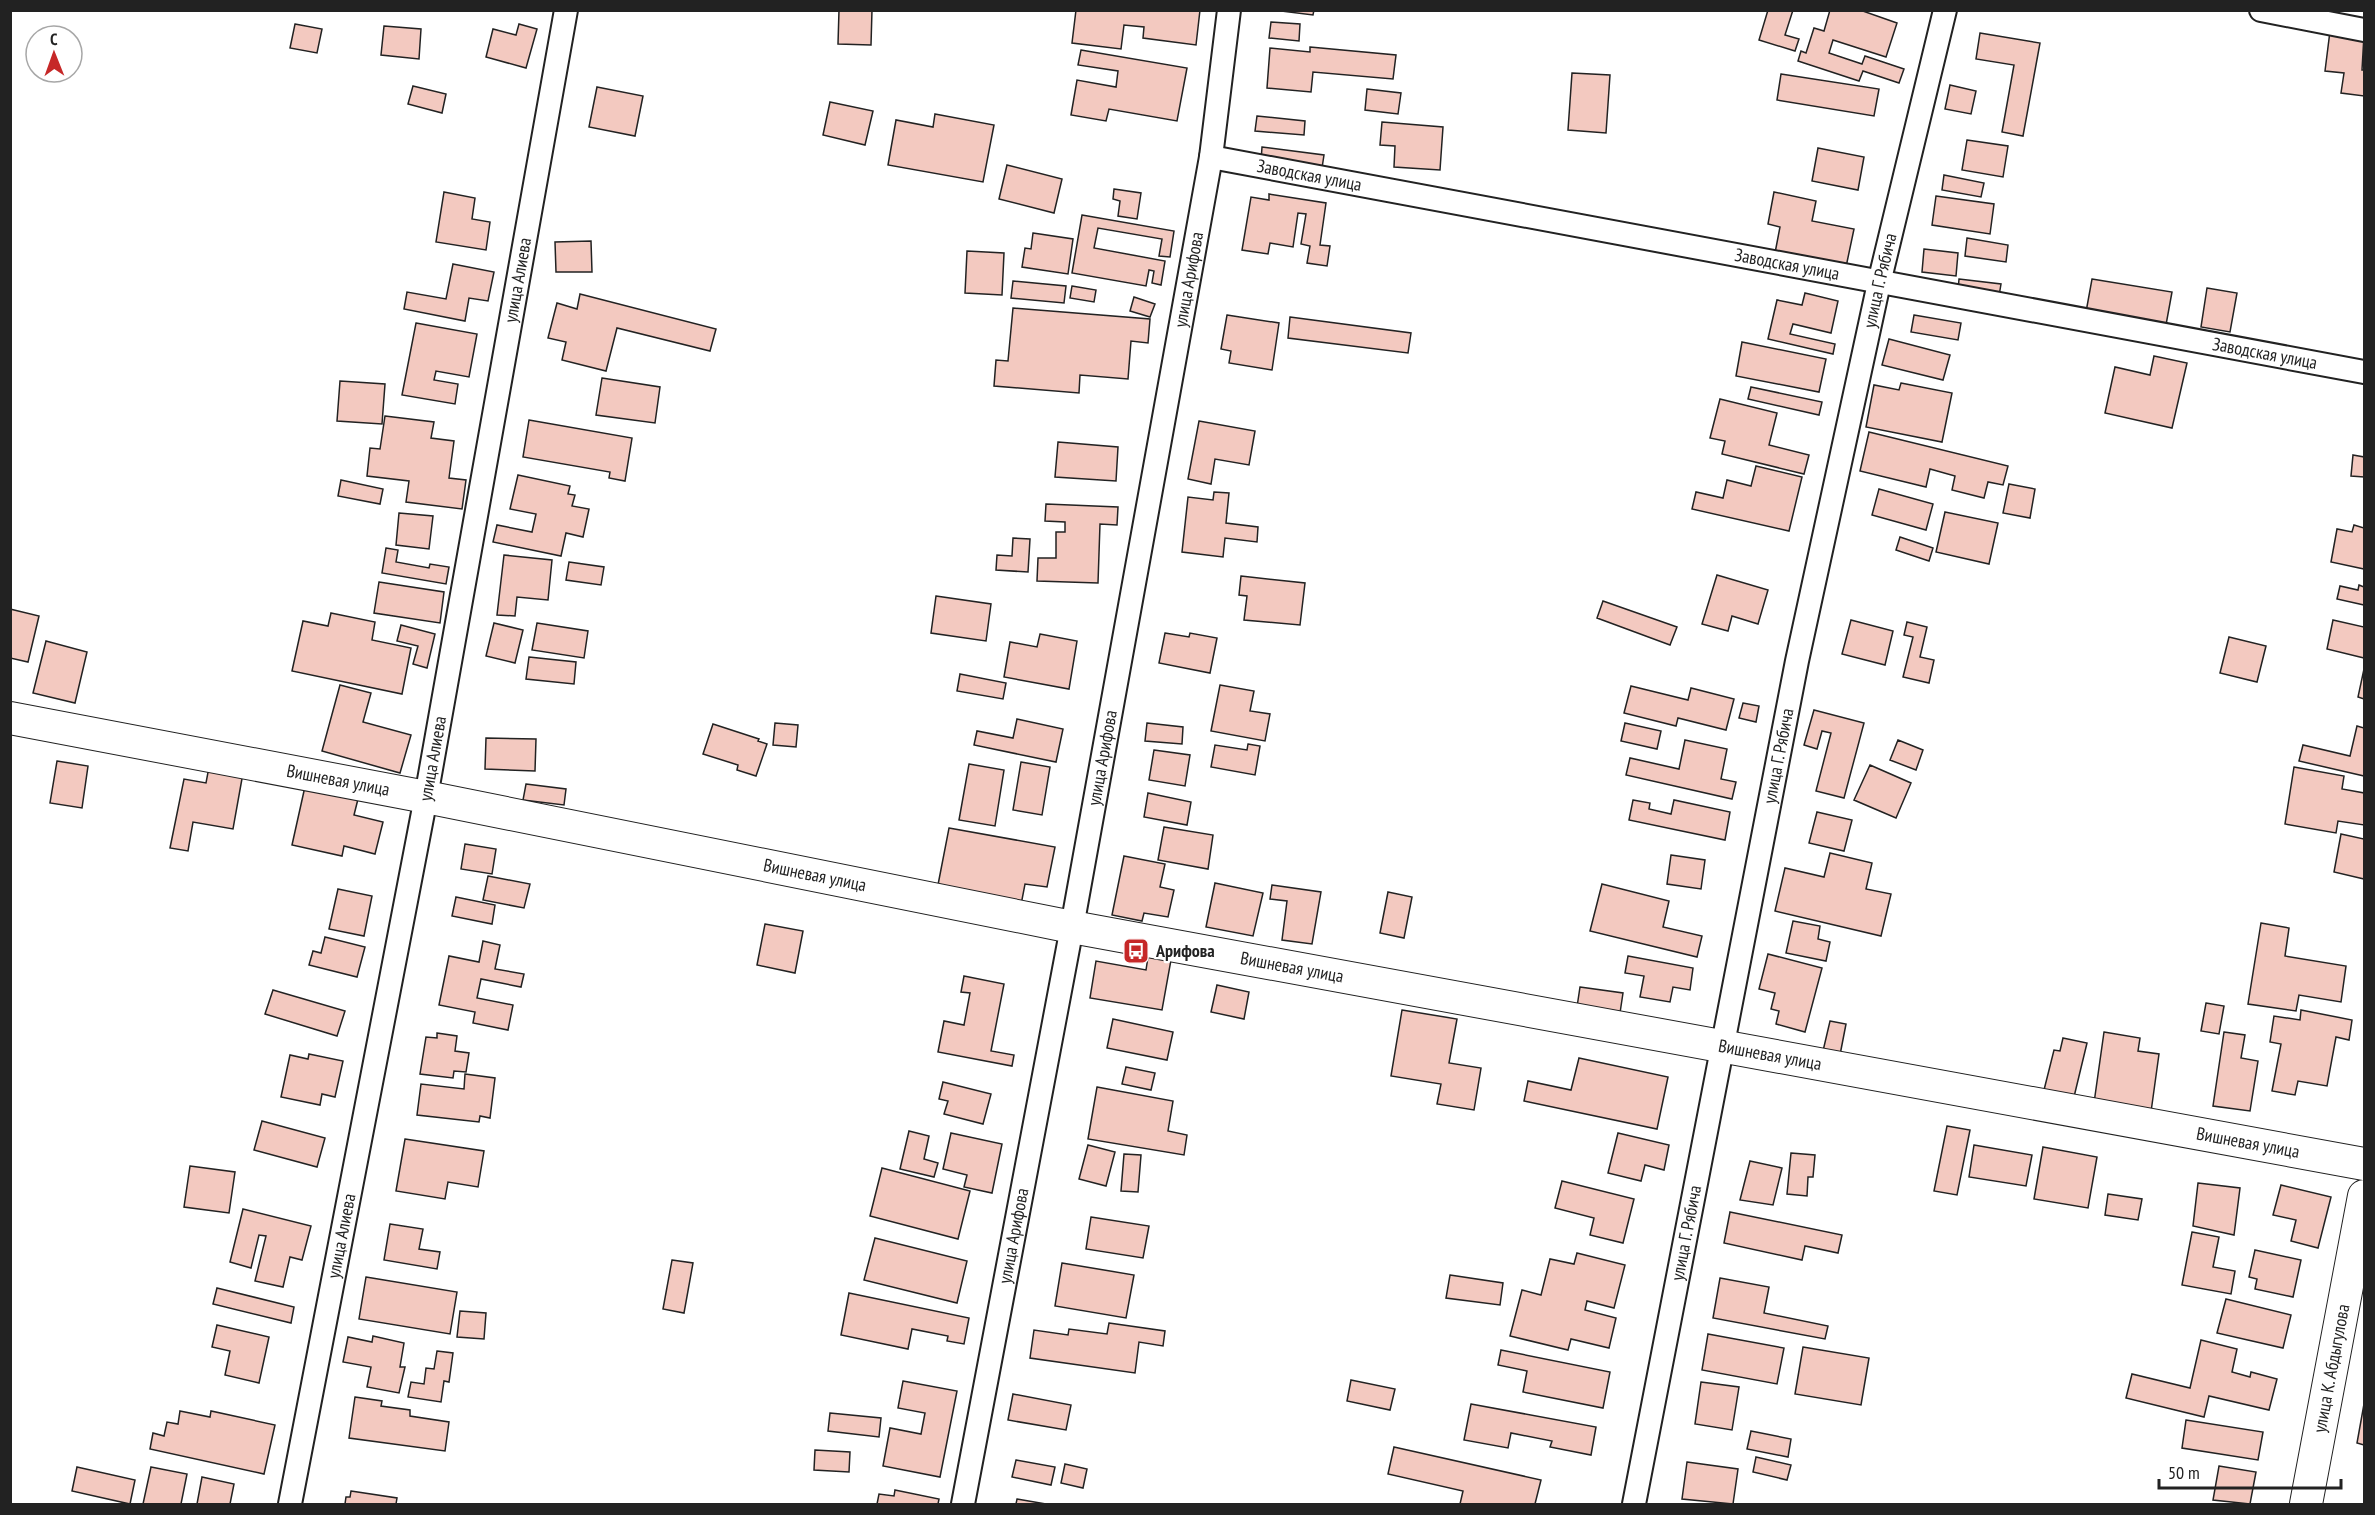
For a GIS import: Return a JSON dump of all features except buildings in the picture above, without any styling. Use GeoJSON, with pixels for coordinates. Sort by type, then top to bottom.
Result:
{"type":"FeatureCollection","features":[{"type":"Feature","properties":{"kind":"street","name":"улица Алиева"},"geometry":{"type":"LineString","coordinates":[[290,1504],[426,797],[566,10]]}},
{"type":"Feature","properties":{"kind":"street","name":"улица Арифова"},"geometry":{"type":"LineString","coordinates":[[963,1504],[1072,927],[1211,157],[1229,10]]}},
{"type":"Feature","properties":{"kind":"street","name":"улица Г. Рябича"},"geometry":{"type":"LineString","coordinates":[[1634,1504],[1797,662],[1879,283],[1945,10]]}},
{"type":"Feature","properties":{"kind":"street"},"geometry":{"type":"LineString","coordinates":[[2261,10],[2364,30]]}},
{"type":"Feature","properties":{"kind":"street","name":"Заводская улица"},"geometry":{"type":"LineString","coordinates":[[1211,157],[2364,372]]}},
{"type":"Feature","properties":{"kind":"street","name":"Вишневая улица"},"geometry":{"type":"LineString","coordinates":[[10,718],[426,797],[1072,927],[2364,1164]]}},
{"type":"Feature","properties":{"kind":"street","name":"улица К. Абдыгулова"},"geometry":{"type":"LineString","coordinates":[[2306,1504],[2364,1196]]}},
{"type":"Feature","properties":{"kind":"place","name":"Арифова"},"geometry":{"type":"Point","coordinates":[1136,951]}}]}
